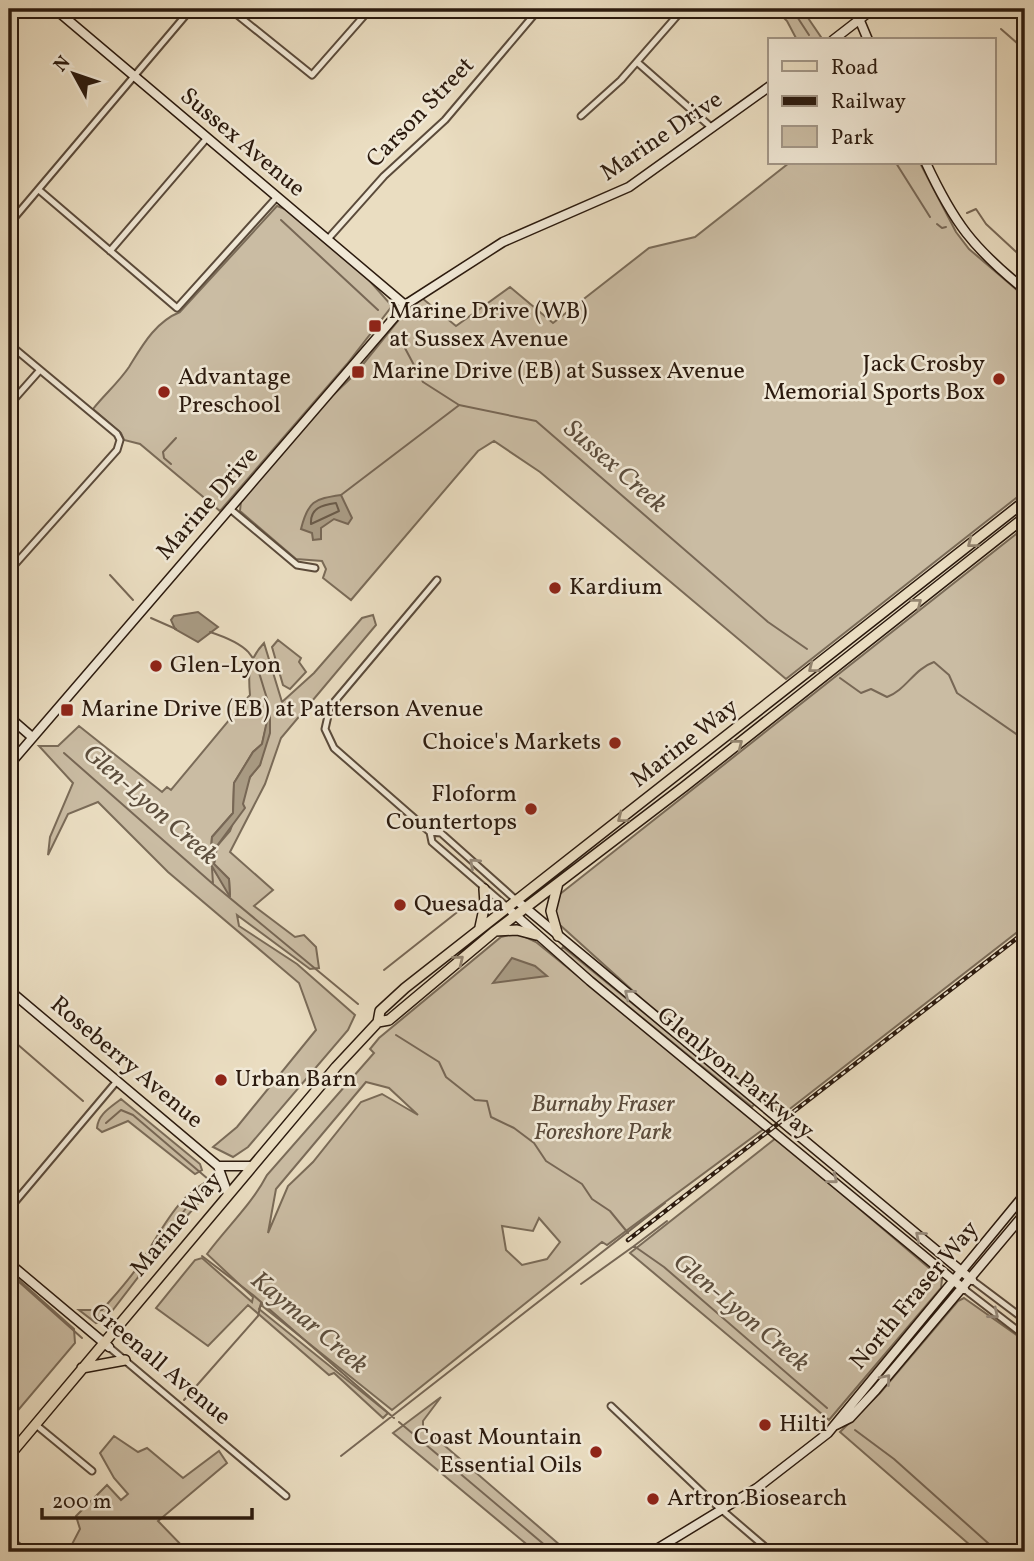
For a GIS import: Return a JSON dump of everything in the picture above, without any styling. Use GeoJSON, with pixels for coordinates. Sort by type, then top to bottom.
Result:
{"type":"FeatureCollection","features":[{"type":"Feature","properties":{"kind":"main road","name":"Marine Way"},"geometry":{"type":"LineString","coordinates":[[9,1456],[82,1368],[106,1344],[228,1194],[377,1023],[380,1012],[405,988],[1025,501]]}},
{"type":"Feature","properties":{"kind":"main road","name":"Marine Way"},"geometry":{"type":"LineString","coordinates":[[377,1023],[389,1020],[515,915],[1025,517]]}},
{"type":"Feature","properties":{"kind":"main road"},"geometry":{"type":"LineString","coordinates":[[558,883],[551,911],[558,936]]}},
{"type":"Feature","properties":{"kind":"main road"},"geometry":{"type":"LineString","coordinates":[[480,927],[485,904],[484,889]]}},
{"type":"Feature","properties":{"kind":"main road"},"geometry":{"type":"LineString","coordinates":[[495,931],[517,930],[536,935]]}},
{"type":"Feature","properties":{"kind":"main road"},"geometry":{"type":"LineString","coordinates":[[82,1368],[125,1360]]}},
{"type":"Feature","properties":{"kind":"street","name":"Sussex Avenue"},"geometry":{"type":"LineString","coordinates":[[55,9],[405,306]]}},
{"type":"Feature","properties":{"kind":"street"},"geometry":{"type":"LineString","coordinates":[[9,225],[191,9]]}},
{"type":"Feature","properties":{"kind":"street"},"geometry":{"type":"LineString","coordinates":[[230,9],[312,75],[370,9]]}},
{"type":"Feature","properties":{"kind":"street","name":"Carson Street"},"geometry":{"type":"LineString","coordinates":[[327,240],[384,176],[444,120],[539,9]]}},
{"type":"Feature","properties":{"kind":"street"},"geometry":{"type":"LineString","coordinates":[[581,116],[637,62],[683,9]]}},
{"type":"Feature","properties":{"kind":"street"},"geometry":{"type":"LineString","coordinates":[[855,9],[867,38]]}},
{"type":"Feature","properties":{"kind":"street"},"geometry":{"type":"LineString","coordinates":[[836,38],[873,9]]}},
{"type":"Feature","properties":{"kind":"street"},"geometry":{"type":"LineString","coordinates":[[637,62],[712,128]]}},
{"type":"Feature","properties":{"kind":"street","name":"Marine Drive"},"geometry":{"type":"LineString","coordinates":[[9,765],[405,306],[503,243],[629,187],[768,87]]}},
{"type":"Feature","properties":{"kind":"street"},"geometry":{"type":"LineString","coordinates":[[110,251],[207,138]]}},
{"type":"Feature","properties":{"kind":"street"},"geometry":{"type":"LineString","coordinates":[[926,164],[948,210],[968,239],[1025,290]]}},
{"type":"Feature","properties":{"kind":"street"},"geometry":{"type":"LineString","coordinates":[[39,190],[177,308],[277,197]]}},
{"type":"Feature","properties":{"kind":"street"},"geometry":{"type":"LineString","coordinates":[[9,344],[117,434],[120,440],[117,450],[9,570]]}},
{"type":"Feature","properties":{"kind":"street"},"geometry":{"type":"LineString","coordinates":[[9,404],[40,370]]}},
{"type":"Feature","properties":{"kind":"street"},"geometry":{"type":"LineString","coordinates":[[229,508],[297,565],[315,568]]}},
{"type":"Feature","properties":{"kind":"street","name":"Glenlyon Parkway"},"geometry":{"type":"LineString","coordinates":[[437,580],[330,707],[325,724],[328,740],[334,748],[430,832],[441,833],[558,936],[961,1271],[1025,1320]]}},
{"type":"Feature","properties":{"kind":"street"},"geometry":{"type":"LineString","coordinates":[[9,716],[33,737]]}},
{"type":"Feature","properties":{"kind":"street","name":"Glenlyon Parkway"},"geometry":{"type":"LineString","coordinates":[[430,832],[432,842],[536,935],[964,1289],[1025,1336]]}},
{"type":"Feature","properties":{"kind":"street","name":"Roseberry Avenue"},"geometry":{"type":"LineString","coordinates":[[9,990],[218,1166]]}},
{"type":"Feature","properties":{"kind":"street"},"geometry":{"type":"LineString","coordinates":[[9,1209],[117,1082]]}},
{"type":"Feature","properties":{"kind":"street"},"geometry":{"type":"LineString","coordinates":[[228,1194],[218,1166],[252,1166]]}},
{"type":"Feature","properties":{"kind":"street","name":"North Fraser Way"},"geometry":{"type":"LineString","coordinates":[[836,1425],[843,1412],[1025,1194]]}},
{"type":"Feature","properties":{"kind":"street","name":"North Fraser Way"},"geometry":{"type":"LineString","coordinates":[[652,1552],[790,1465],[836,1425],[858,1410],[972,1280],[1025,1213]]}},
{"type":"Feature","properties":{"kind":"street","name":"Greenall Avenue"},"geometry":{"type":"LineString","coordinates":[[9,1263],[286,1496]]}},
{"type":"Feature","properties":{"kind":"street"},"geometry":{"type":"LineString","coordinates":[[611,1406],[771,1552]]}},
{"type":"Feature","properties":{"kind":"street"},"geometry":{"type":"LineString","coordinates":[[35,1424],[92,1471]]}},
{"type":"Feature","properties":{"kind":"street"},"geometry":{"type":"LineString","coordinates":[[9,1539],[24,1551]]}},
{"type":"Feature","properties":{"kind":"green space"},"geometry":{"type":"Polygon","coordinates":[[[775,9],[806,9],[806,15],[822,38],[796,38],[787,21],[775,9]]]}},
{"type":"Feature","properties":{"kind":"green space"},"geometry":{"type":"Polygon","coordinates":[[[788,164],[921,164],[956,232],[969,249],[1025,297],[1025,491],[786,679],[540,472],[494,441],[478,451],[351,600],[323,578],[326,569],[322,561],[296,559],[240,511],[241,501],[329,399],[356,373],[401,317],[422,298],[456,326],[510,287],[553,323],[649,248],[695,237],[788,164]]]}},
{"type":"Feature","properties":{"kind":"green space"},"geometry":{"type":"Polygon","coordinates":[[[277,206],[285,209],[368,279],[392,306],[347,364],[220,511],[140,444],[124,440],[121,433],[93,409],[125,373],[156,328],[180,312],[277,206]]]}},
{"type":"Feature","properties":{"kind":"green space"},"geometry":{"type":"Polygon","coordinates":[[[1025,527],[1025,926],[782,1115],[642,999],[560,925],[554,915],[560,894],[1025,527]]]}},
{"type":"Feature","properties":{"kind":"green space"},"geometry":{"type":"Polygon","coordinates":[[[373,615],[376,625],[281,738],[265,784],[230,852],[273,890],[254,906],[295,937],[304,935],[316,947],[319,968],[310,969],[237,915],[239,926],[297,964],[355,1015],[348,1030],[248,1147],[233,1157],[213,1147],[237,1127],[316,1030],[299,983],[168,872],[98,802],[68,814],[48,855],[50,837],[73,783],[39,746],[58,746],[79,726],[162,792],[167,787],[171,790],[250,695],[250,667],[264,643],[282,702],[314,673],[362,618],[373,615]],[[270,710],[262,744],[253,752],[234,783],[233,813],[212,837],[210,863],[230,895],[229,879],[214,864],[217,846],[230,831],[250,777],[260,765],[270,710]]]}},
{"type":"Feature","properties":{"kind":"green space"},"geometry":{"type":"Polygon","coordinates":[[[278,640],[301,658],[299,662],[306,672],[290,689],[283,685],[272,647],[278,640]]]}},
{"type":"Feature","properties":{"kind":"green space"},"geometry":{"type":"Polygon","coordinates":[[[517,933],[536,942],[765,1128],[607,1245],[602,1242],[392,1410],[261,1305],[259,1309],[388,1413],[383,1418],[334,1373],[329,1375],[248,1305],[208,1346],[156,1308],[195,1260],[202,1258],[252,1302],[253,1297],[207,1254],[247,1206],[267,1175],[374,1053],[370,1049],[379,1038],[501,937],[517,933]],[[366,1082],[276,1189],[268,1233],[288,1186],[313,1162],[361,1102],[382,1094],[418,1115],[389,1088],[366,1082]],[[539,1218],[533,1231],[502,1226],[506,1250],[522,1265],[547,1259],[560,1242],[539,1218]]]}},
{"type":"Feature","properties":{"kind":"green space"},"geometry":{"type":"Polygon","coordinates":[[[563,947],[755,1103],[752,1107],[560,951],[563,947]]]}},
{"type":"Feature","properties":{"kind":"green space"},"geometry":{"type":"Polygon","coordinates":[[[121,1099],[200,1164],[202,1170],[195,1174],[128,1121],[102,1132],[97,1128],[102,1115],[121,1099]]]}},
{"type":"Feature","properties":{"kind":"green space","name":"Burnaby Fraser Foreshore Park"},"geometry":{"type":"Polygon","coordinates":[[[776,1138],[942,1279],[941,1288],[829,1420],[630,1253],[776,1138]]]}},
{"type":"Feature","properties":{"kind":"green space"},"geometry":{"type":"Polygon","coordinates":[[[213,1179],[206,1195],[175,1229],[172,1226],[172,1233],[106,1319],[96,1323],[79,1310],[102,1310],[134,1272],[181,1202],[201,1185],[213,1179]]]}},
{"type":"Feature","properties":{"kind":"green space"},"geometry":{"type":"Polygon","coordinates":[[[9,1271],[74,1329],[75,1343],[9,1421],[9,1271]]]}},
{"type":"Feature","properties":{"kind":"green space"},"geometry":{"type":"Polygon","coordinates":[[[964,1298],[1025,1341],[1025,1552],[978,1552],[840,1432],[880,1393],[958,1301],[964,1298]]]}},
{"type":"Feature","properties":{"kind":"green space"},"geometry":{"type":"Polygon","coordinates":[[[441,1397],[423,1421],[423,1427],[568,1552],[536,1552],[393,1433],[441,1397]]]}},
{"type":"Feature","properties":{"kind":"green space"},"geometry":{"type":"Polygon","coordinates":[[[114,1436],[138,1452],[147,1448],[183,1478],[219,1451],[227,1463],[158,1521],[188,1552],[68,1552],[80,1529],[76,1516],[107,1485],[121,1500],[128,1494],[114,1478],[100,1453],[114,1436]]]}},
{"type":"Feature","properties":{"kind":"water"},"geometry":{"type":"Polygon","coordinates":[[[341,495],[352,518],[348,524],[334,519],[321,528],[321,539],[313,540],[312,533],[301,529],[306,512],[318,500],[341,495]]]}},
{"type":"Feature","properties":{"kind":"water"},"geometry":{"type":"Polygon","coordinates":[[[198,612],[218,627],[198,642],[175,629],[171,620],[174,616],[198,612]]]}},
{"type":"Feature","properties":{"kind":"water"},"geometry":{"type":"Polygon","coordinates":[[[270,707],[270,733],[260,765],[250,777],[243,804],[245,808],[217,846],[214,864],[229,879],[230,897],[210,863],[212,837],[233,813],[234,783],[253,752],[262,744],[270,707]]]}},
{"type":"Feature","properties":{"kind":"water"},"geometry":{"type":"Polygon","coordinates":[[[512,958],[535,966],[547,976],[493,983],[512,958]]]}},
{"type":"Feature","properties":{"kind":"waterway"},"geometry":{"type":"LineString","coordinates":[[792,9],[809,35]]}},
{"type":"Feature","properties":{"kind":"waterway"},"geometry":{"type":"LineString","coordinates":[[1001,29],[1025,50]]}},
{"type":"Feature","properties":{"kind":"waterway"},"geometry":{"type":"LineString","coordinates":[[897,164],[930,217]]}},
{"type":"Feature","properties":{"kind":"waterway"},"geometry":{"type":"LineString","coordinates":[[967,213],[976,209],[986,224],[1025,260]]}},
{"type":"Feature","properties":{"kind":"waterway"},"geometry":{"type":"LineString","coordinates":[[281,220],[378,310]]}},
{"type":"Feature","properties":{"kind":"waterway"},"geometry":{"type":"LineString","coordinates":[[937,224],[942,228],[946,227]]}},
{"type":"Feature","properties":{"kind":"waterway","name":"Sussex Creek"},"geometry":{"type":"LineString","coordinates":[[398,335],[423,382],[459,405],[536,421],[768,622],[807,649]]}},
{"type":"Feature","properties":{"kind":"waterway"},"geometry":{"type":"LineString","coordinates":[[341,495],[458,406]]}},
{"type":"Feature","properties":{"kind":"waterway"},"geometry":{"type":"LineString","coordinates":[[171,464],[164,458],[163,452],[176,438]]}},
{"type":"Feature","properties":{"kind":"waterway","name":"Glen-Lyon Creek"},"geometry":{"type":"LineString","coordinates":[[110,575],[133,600]]}},
{"type":"Feature","properties":{"kind":"waterway","name":"Glen-Lyon Creek"},"geometry":{"type":"LineString","coordinates":[[151,618],[176,629]]}},
{"type":"Feature","properties":{"kind":"waterway","name":"Glen-Lyon Creek"},"geometry":{"type":"LineString","coordinates":[[210,632],[239,644],[247,651],[257,668],[270,707]]}},
{"type":"Feature","properties":{"kind":"waterway","name":"Sussex Creek"},"geometry":{"type":"LineString","coordinates":[[840,678],[861,693],[871,689],[887,697],[900,690],[921,669],[934,662],[949,675],[957,693],[1025,740]]}},
{"type":"Feature","properties":{"kind":"waterway","name":"Glen-Lyon Creek"},"geometry":{"type":"LineString","coordinates":[[64,753],[213,884]]}},
{"type":"Feature","properties":{"kind":"waterway","name":"Glen-Lyon Creek"},"geometry":{"type":"LineString","coordinates":[[212,868],[213,884],[358,1004]]}},
{"type":"Feature","properties":{"kind":"waterway"},"geometry":{"type":"LineString","coordinates":[[384,970],[470,902]]}},
{"type":"Feature","properties":{"kind":"waterway","name":"Glen-Lyon Creek"},"geometry":{"type":"LineString","coordinates":[[396,1035],[439,1062],[446,1077],[475,1100],[487,1101],[491,1117],[514,1128],[534,1143],[546,1161],[582,1184],[592,1199],[610,1211],[628,1233]]}},
{"type":"Feature","properties":{"kind":"waterway","name":"Kaymar Creek"},"geometry":{"type":"LineString","coordinates":[[9,1037],[83,1101]]}},
{"type":"Feature","properties":{"kind":"waterway","name":"Kaymar Creek"},"geometry":{"type":"LineString","coordinates":[[106,1123],[121,1110],[133,1115],[208,1179],[172,1227],[173,1231]]}},
{"type":"Feature","properties":{"kind":"waterway"},"geometry":{"type":"LineString","coordinates":[[341,1456],[665,1203]]}},
{"type":"Feature","properties":{"kind":"waterway","name":"Glen-Lyon Creek"},"geometry":{"type":"LineString","coordinates":[[667,1221],[634,1246],[664,1267],[827,1408]]}},
{"type":"Feature","properties":{"kind":"waterway"},"geometry":{"type":"LineString","coordinates":[[581,1284],[634,1246]]}},
{"type":"Feature","properties":{"kind":"waterway","name":"Kaymar Creek"},"geometry":{"type":"LineString","coordinates":[[202,1256],[253,1295],[394,1418]]}},
{"type":"Feature","properties":{"kind":"waterway"},"geometry":{"type":"LineString","coordinates":[[9,1273],[82,1338]]}},
{"type":"Feature","properties":{"kind":"waterway"},"geometry":{"type":"LineString","coordinates":[[184,1400],[258,1316],[261,1303]]}},
{"type":"Feature","properties":{"kind":"waterway","name":"Kaymar Creek"},"geometry":{"type":"LineString","coordinates":[[399,1422],[553,1552]]}},
{"type":"Feature","properties":{"kind":"waterway","name":"Glen-Lyon Creek"},"geometry":{"type":"LineString","coordinates":[[855,1430],[894,1459],[998,1552]]}},
{"type":"Feature","properties":{"kind":"railway"},"geometry":{"type":"LineString","coordinates":[[628,1240],[1025,932]]}},
{"type":"Feature","properties":{"kind":"place","name":"Marine Drive (WB) at Sussex Avenue"},"geometry":{"type":"Point","coordinates":[375,326]}},
{"type":"Feature","properties":{"kind":"place","name":"Marine Drive (EB) at Sussex Avenue"},"geometry":{"type":"Point","coordinates":[358,372]}},
{"type":"Feature","properties":{"kind":"place","name":"Jack Crosby Memorial Sports Box"},"geometry":{"type":"Point","coordinates":[999,379]}},
{"type":"Feature","properties":{"kind":"place","name":"Advantage Preschool"},"geometry":{"type":"Point","coordinates":[164,392]}},
{"type":"Feature","properties":{"kind":"place","name":"Kardium"},"geometry":{"type":"Point","coordinates":[555,588]}},
{"type":"Feature","properties":{"kind":"place","name":"Glen-Lyon"},"geometry":{"type":"Point","coordinates":[156,666]}},
{"type":"Feature","properties":{"kind":"place","name":"Marine Drive (EB) at Patterson Avenue"},"geometry":{"type":"Point","coordinates":[67,710]}},
{"type":"Feature","properties":{"kind":"place","name":"Choice's Markets"},"geometry":{"type":"Point","coordinates":[615,743]}},
{"type":"Feature","properties":{"kind":"place","name":"Floform Countertops"},"geometry":{"type":"Point","coordinates":[531,809]}},
{"type":"Feature","properties":{"kind":"place","name":"Quesada"},"geometry":{"type":"Point","coordinates":[400,905]}},
{"type":"Feature","properties":{"kind":"place","name":"Urban Barn"},"geometry":{"type":"Point","coordinates":[221,1080]}},
{"type":"Feature","properties":{"kind":"place","name":"Hilti"},"geometry":{"type":"Point","coordinates":[765,1425]}},
{"type":"Feature","properties":{"kind":"place","name":"Coast Mountain Essential Oils"},"geometry":{"type":"Point","coordinates":[596,1452]}},
{"type":"Feature","properties":{"kind":"place","name":"Artron Biosearch"},"geometry":{"type":"Point","coordinates":[653,1499]}}]}
